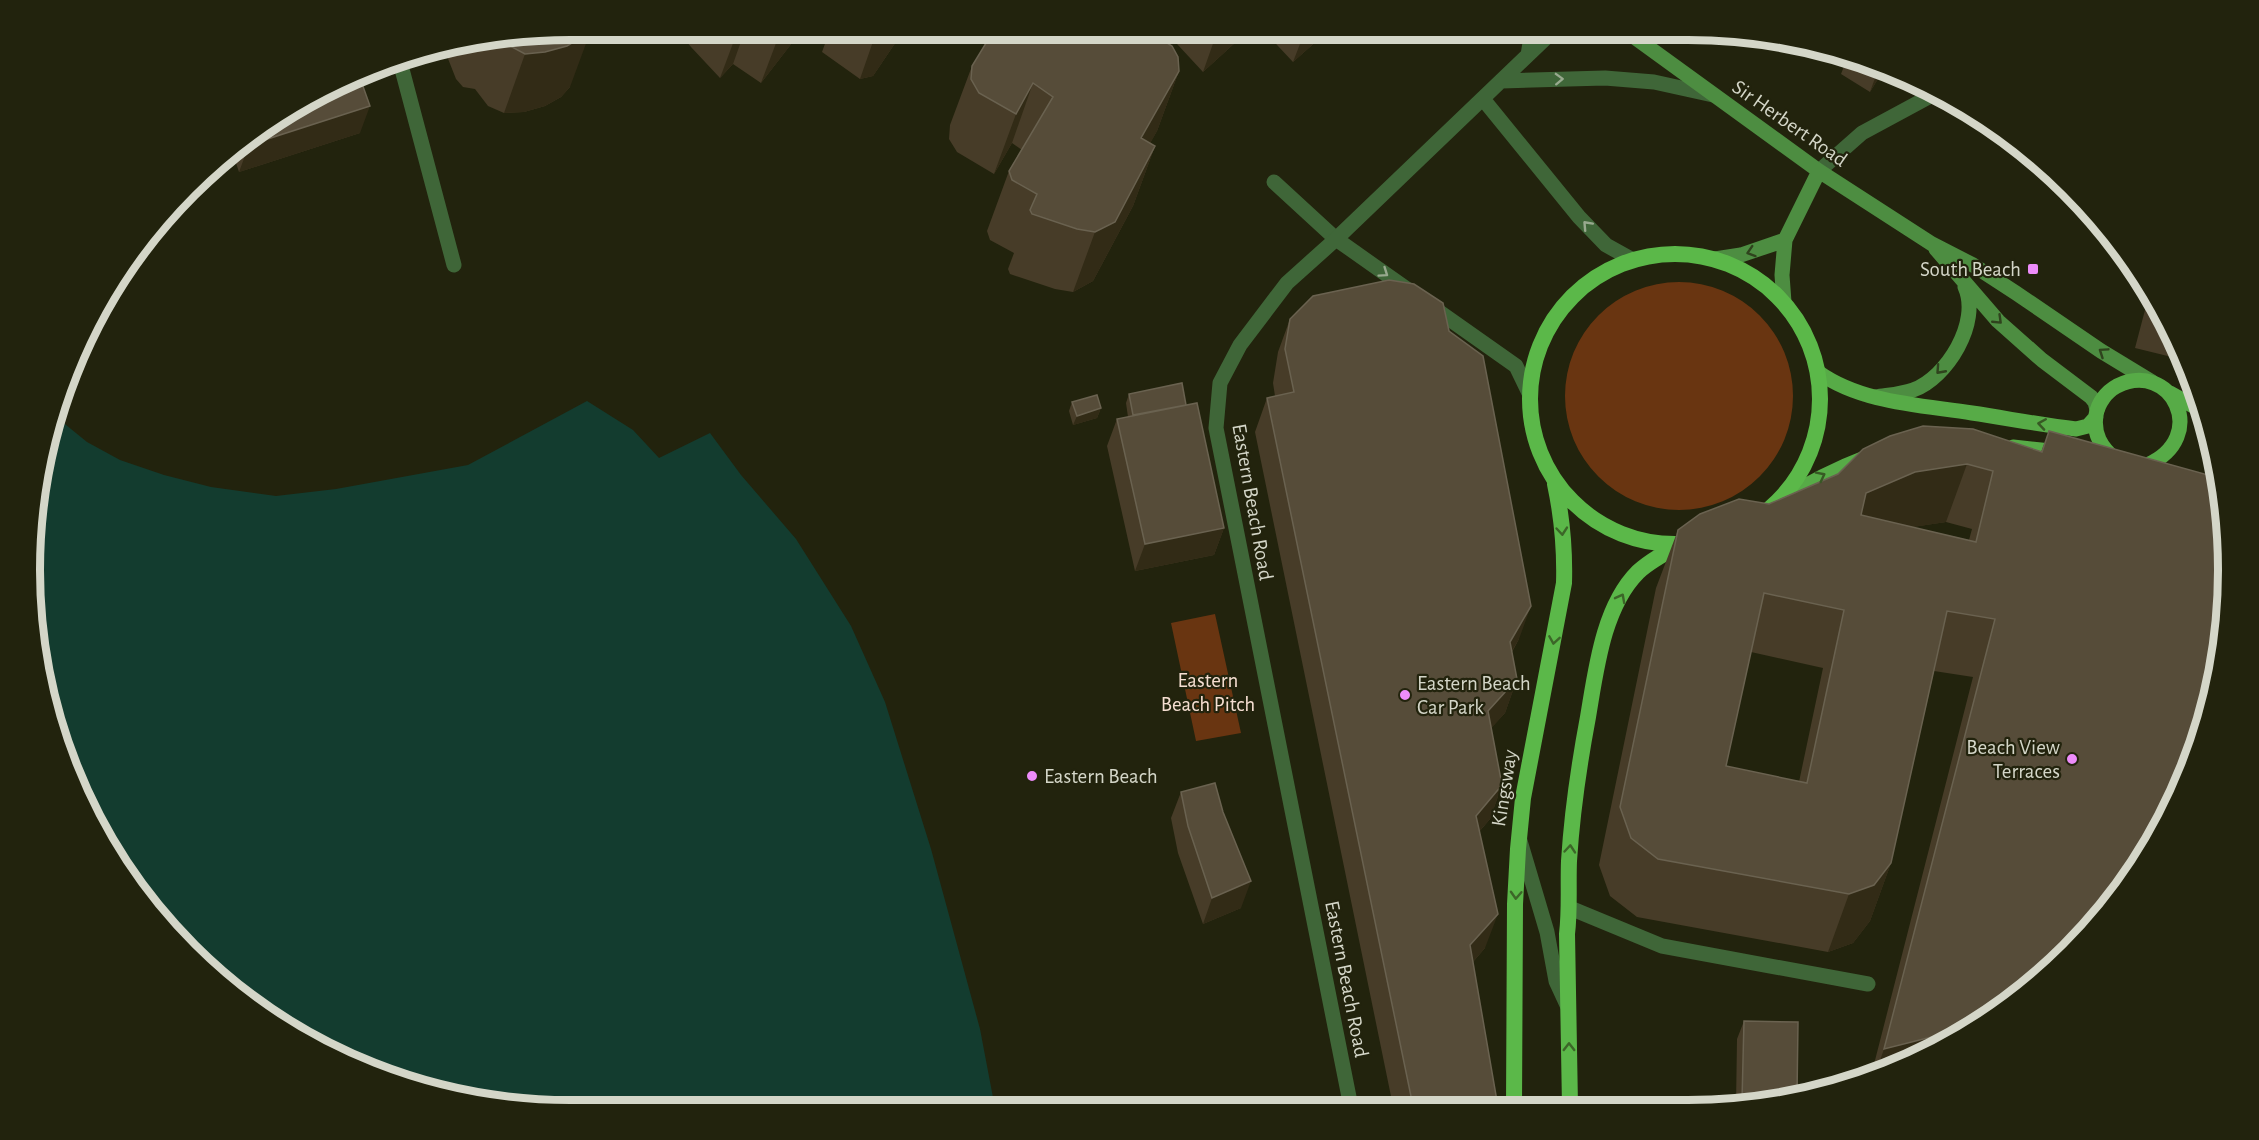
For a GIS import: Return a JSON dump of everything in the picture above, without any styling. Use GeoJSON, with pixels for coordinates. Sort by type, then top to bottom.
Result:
{"type":"FeatureCollection","features":[{"type":"Feature","properties":{"kind":"highway"},"geometry":{"type":"LineString","coordinates":[[1674,254],[1715,259],[1748,274],[1784,302],[1807,339],[1818,372],[1820,409],[1816,437],[1794,482],[1772,507],[1752,522],[1730,534],[1706,541],[1682,544],[1652,543],[1633,538],[1596,522],[1573,503],[1554,481],[1542,461],[1534,439],[1529,393],[1538,349],[1559,310],[1592,279],[1633,260],[1674,254]]}},
{"type":"Feature","properties":{"kind":"highway","name":"Kingsway"},"geometry":{"type":"LineString","coordinates":[[1514,1100],[1515,904],[1519,838],[1523,798],[1564,583],[1562,521],[1554,481]]}},
{"type":"Feature","properties":{"kind":"highway"},"geometry":{"type":"LineString","coordinates":[[1570,1100],[1569,864],[1574,805],[1594,684],[1607,628],[1623,592],[1637,573],[1652,561],[1682,544]]}},
{"type":"Feature","properties":{"kind":"main road","name":"Sir Herbert Road"},"geometry":{"type":"LineString","coordinates":[[1638,40],[1819,171],[1932,244]]}},
{"type":"Feature","properties":{"kind":"main road"},"geometry":{"type":"LineString","coordinates":[[1784,302],[1782,275],[1785,240],[1819,171]]}},
{"type":"Feature","properties":{"kind":"main road"},"geometry":{"type":"LineString","coordinates":[[1715,259],[1741,255],[1785,240]]}},
{"type":"Feature","properties":{"kind":"main road"},"geometry":{"type":"LineString","coordinates":[[1818,372],[1842,386],[1876,397],[2076,429],[2088,426],[2096,414],[2103,397],[2113,388],[2125,382],[2139,380],[2159,386],[2174,400],[2179,412],[2180,426],[2177,439],[2170,451],[2159,459],[2130,463],[2099,441],[2096,414],[2095,402],[2091,397],[2042,360],[1998,321],[1932,244]]}},
{"type":"Feature","properties":{"kind":"main road"},"geometry":{"type":"LineString","coordinates":[[1932,244],[1973,265],[2110,357],[2191,405]]}},
{"type":"Feature","properties":{"kind":"main road"},"geometry":{"type":"LineString","coordinates":[[1876,397],[1913,390],[1929,381],[1944,367],[1961,342],[1970,319],[1968,293],[1961,279]]}},
{"type":"Feature","properties":{"kind":"main road"},"geometry":{"type":"LineString","coordinates":[[1993,446],[2074,453]]}},
{"type":"Feature","properties":{"kind":"main road"},"geometry":{"type":"LineString","coordinates":[[1772,507],[1808,483],[1838,468],[1881,452]]}},
{"type":"Feature","properties":{"kind":"main road"},"geometry":{"type":"LineString","coordinates":[[2091,455],[2130,463],[2168,466]]}},
{"type":"Feature","properties":{"kind":"street"},"geometry":{"type":"LineString","coordinates":[[1528,55],[1530,40]]}},
{"type":"Feature","properties":{"kind":"street","name":"Eastern Beach Road"},"geometry":{"type":"LineString","coordinates":[[1350,1100],[1216,428],[1220,383],[1240,345],[1287,284],[1544,40]]}},
{"type":"Feature","properties":{"kind":"street"},"geometry":{"type":"LineString","coordinates":[[402,68],[454,265]]}},
{"type":"Feature","properties":{"kind":"street"},"geometry":{"type":"LineString","coordinates":[[1501,81],[1605,78],[1654,82],[1713,95]]}},
{"type":"Feature","properties":{"kind":"street"},"geometry":{"type":"LineString","coordinates":[[1819,171],[1862,133],[1928,97]]}},
{"type":"Feature","properties":{"kind":"street"},"geometry":{"type":"LineString","coordinates":[[1482,99],[1579,217],[1606,245],[1633,260]]}},
{"type":"Feature","properties":{"kind":"street"},"geometry":{"type":"LineString","coordinates":[[1274,182],[1336,239],[1516,366],[1529,393]]}},
{"type":"Feature","properties":{"kind":"street"},"geometry":{"type":"LineString","coordinates":[[1519,838],[1534,882],[1547,932],[1556,981],[1569,1008]]}},
{"type":"Feature","properties":{"kind":"street"},"geometry":{"type":"LineString","coordinates":[[1570,908],[1662,946],[1868,984]]}},
{"type":"Feature","properties":{"kind":"green space"},"geometry":{"type":"Polygon","coordinates":[[[1668,282],[1690,282],[1712,286],[1733,295],[1752,307],[1768,323],[1789,363],[1793,396],[1789,429],[1785,440],[1768,469],[1752,485],[1712,506],[1690,510],[1668,510],[1646,506],[1625,497],[1606,485],[1590,469],[1569,429],[1565,407],[1565,385],[1569,363],[1578,342],[1590,323],[1606,307],[1646,286],[1668,282]]]}},
{"type":"Feature","properties":{"kind":"green space","name":"Eastern Beach Pitch"},"geometry":{"type":"Polygon","coordinates":[[[1215,614],[1241,733],[1196,741],[1171,623],[1215,614]]]}},
{"type":"Feature","properties":{"kind":"shaded area"},"geometry":{"type":"Polygon","coordinates":[[[587,401],[633,430],[659,458],[710,433],[741,475],[796,539],[851,626],[885,702],[931,849],[980,1029],[993,1100],[570,1100],[501,1095],[467,1089],[433,1081],[367,1059],[305,1029],[248,990],[221,968],[172,919],[130,864],[95,804],[69,740],[51,673],[45,639],[40,570],[45,501],[62,422],[87,442],[120,460],[164,475],[211,487],[276,496],[336,489],[468,465],[587,401]]]}},
{"type":"Feature","properties":{"kind":"building"},"geometry":{"type":"Polygon","coordinates":[[[577,40],[567,46],[545,52],[525,54],[509,44],[577,40]]]}},
{"type":"Feature","properties":{"kind":"building"},"geometry":{"type":"Polygon","coordinates":[[[988,40],[1162,40],[1172,46],[1178,57],[1179,71],[1141,138],[1155,146],[1115,222],[1095,232],[1077,229],[1032,214],[1030,210],[1037,194],[1012,180],[1009,171],[1053,97],[1033,83],[1016,114],[979,93],[971,79],[972,66],[988,40]]]}},
{"type":"Feature","properties":{"kind":"building"},"geometry":{"type":"Polygon","coordinates":[[[362,83],[370,106],[260,141],[305,111],[362,83]]]}},
{"type":"Feature","properties":{"kind":"building","name":"Eastern Beach Car Park"},"geometry":{"type":"Polygon","coordinates":[[[1389,280],[1414,284],[1443,303],[1449,331],[1483,356],[1531,606],[1510,642],[1517,679],[1488,711],[1502,785],[1476,816],[1498,914],[1470,945],[1497,1100],[1412,1100],[1267,398],[1294,392],[1285,349],[1290,319],[1313,296],[1389,280]]]}},
{"type":"Feature","properties":{"kind":"building"},"geometry":{"type":"Polygon","coordinates":[[[1182,383],[1186,405],[1133,415],[1129,394],[1182,383]]]}},
{"type":"Feature","properties":{"kind":"building"},"geometry":{"type":"Polygon","coordinates":[[[1097,395],[1101,408],[1077,416],[1072,402],[1097,395]]]}},
{"type":"Feature","properties":{"kind":"building"},"geometry":{"type":"Polygon","coordinates":[[[1197,403],[1224,528],[1145,544],[1117,419],[1197,403]]]}},
{"type":"Feature","properties":{"kind":"building","name":"Beach View Terraces"},"geometry":{"type":"Polygon","coordinates":[[[1923,426],[1973,429],[2042,452],[2049,431],[2209,475],[2217,535],[2217,605],[2208,673],[2200,707],[2178,773],[2148,835],[2109,892],[2087,919],[2038,968],[2011,990],[1945,1033],[1884,1049],[1995,619],[1947,611],[1891,863],[1874,885],[1849,894],[1658,859],[1631,838],[1620,807],[1678,530],[1700,514],[1739,499],[1769,504],[1838,474],[1863,449],[1890,436],[1923,426]],[[1967,464],[1915,472],[1866,493],[1861,515],[1976,542],[1993,471],[1967,464]],[[1764,593],[1726,766],[1807,783],[1844,610],[1764,593]]]}},
{"type":"Feature","properties":{"kind":"building"},"geometry":{"type":"Polygon","coordinates":[[[1215,783],[1223,812],[1251,881],[1212,898],[1188,826],[1181,792],[1215,783]]]}},
{"type":"Feature","properties":{"kind":"building"},"geometry":{"type":"Polygon","coordinates":[[[1744,1021],[1798,1022],[1797,1088],[1742,1096],[1744,1021]]]}},
{"type":"Feature","properties":{"kind":"place","name":"South Beach"},"geometry":{"type":"Point","coordinates":[2033,269]}},
{"type":"Feature","properties":{"kind":"place","name":"Eastern Beach Car Park"},"geometry":{"type":"Point","coordinates":[1405,695]}},
{"type":"Feature","properties":{"kind":"place","name":"Beach View Terraces"},"geometry":{"type":"Point","coordinates":[2072,759]}},
{"type":"Feature","properties":{"kind":"place","name":"Eastern Beach"},"geometry":{"type":"Point","coordinates":[1032,776]}}]}
